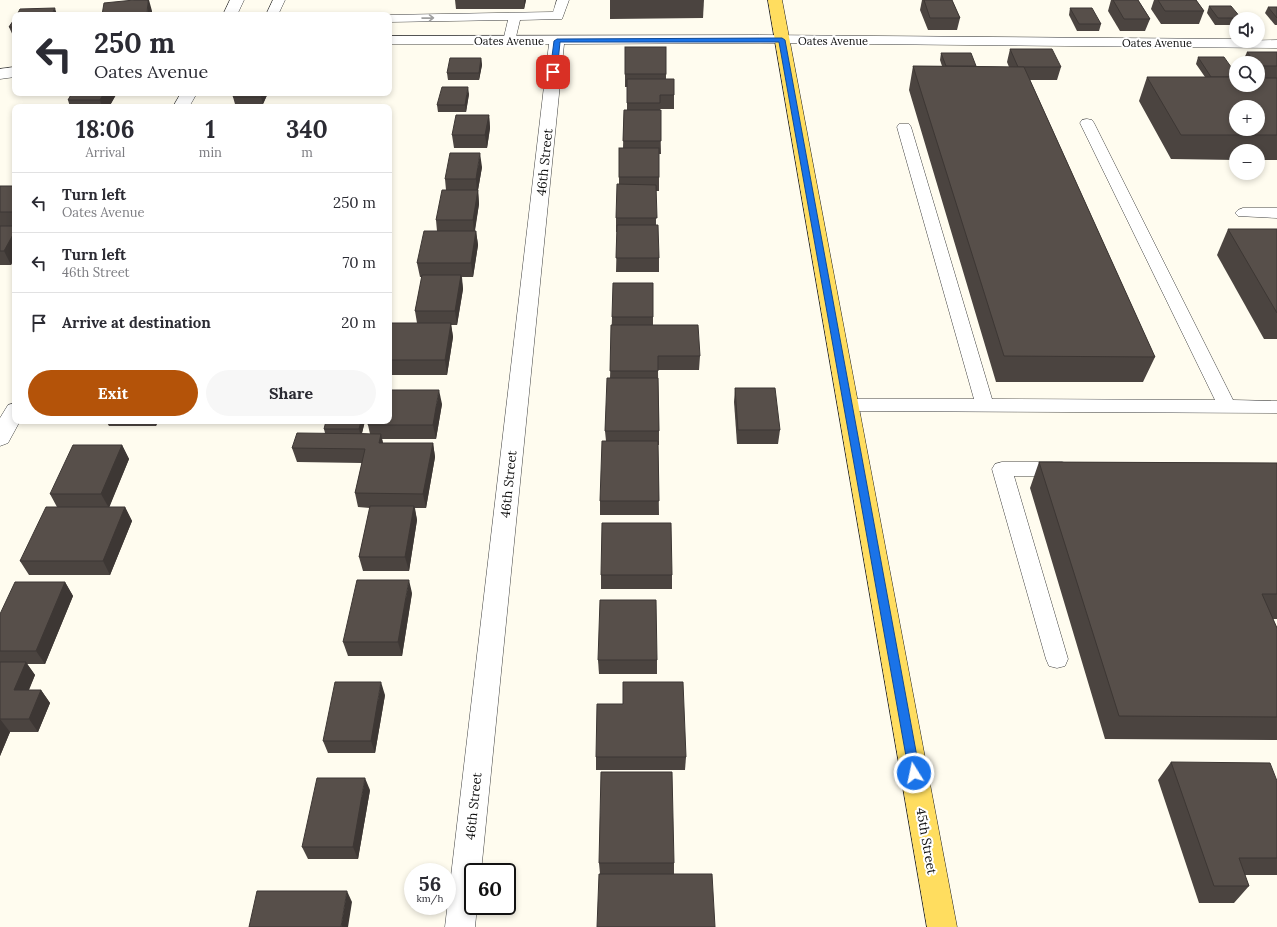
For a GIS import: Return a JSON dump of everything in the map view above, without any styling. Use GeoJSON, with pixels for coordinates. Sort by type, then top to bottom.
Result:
{"type":"FeatureCollection","features":[{"type":"Feature","properties":{"kind":"main road","name":"45th Street"},"geometry":{"type":"LineString","coordinates":[[775,0],[942,927]]}},
{"type":"Feature","properties":{"kind":"street"},"geometry":{"type":"LineString","coordinates":[[231,12],[237,0]]}},
{"type":"Feature","properties":{"kind":"street","name":"Oates Avenue"},"geometry":{"type":"LineString","coordinates":[[392,40],[782,40],[1277,44]]}},
{"type":"Feature","properties":{"kind":"street","name":"46th Street"},"geometry":{"type":"LineString","coordinates":[[460,927],[557,41]]}},
{"type":"Feature","properties":{"kind":"street"},"geometry":{"type":"LineString","coordinates":[[0,74],[12,72]]}},
{"type":"Feature","properties":{"kind":"street"},"geometry":{"type":"LineString","coordinates":[[0,438],[12,416]]}},
{"type":"Feature","properties":{"kind":"lane"},"geometry":{"type":"LineString","coordinates":[[273,12],[279,0]]}},
{"type":"Feature","properties":{"kind":"lane"},"geometry":{"type":"LineString","coordinates":[[392,18],[558,16],[563,0]]}},
{"type":"Feature","properties":{"kind":"lane"},"geometry":{"type":"LineString","coordinates":[[510,41],[515,16]]}},
{"type":"Feature","properties":{"kind":"lane"},"geometry":{"type":"LineString","coordinates":[[1087,123],[1227,407]]}},
{"type":"Feature","properties":{"kind":"lane"},"geometry":{"type":"LineString","coordinates":[[904,128],[985,405]]}},
{"type":"Feature","properties":{"kind":"lane"},"geometry":{"type":"LineString","coordinates":[[1243,213],[1277,213]]}},
{"type":"Feature","properties":{"kind":"lane"},"geometry":{"type":"LineString","coordinates":[[848,404],[1277,407]]}},
{"type":"Feature","properties":{"kind":"lane"},"geometry":{"type":"LineString","coordinates":[[1057,659],[1002,469],[1080,469]]}},
{"type":"Feature","properties":{"kind":"building"},"geometry":{"type":"Polygon","coordinates":[[[148,0],[147,12],[102,12],[104,3],[148,0]]]}},
{"type":"Feature","properties":{"kind":"building"},"geometry":{"type":"Polygon","coordinates":[[[924,0],[952,0],[960,18],[930,18],[924,0]]]}},
{"type":"Feature","properties":{"kind":"building"},"geometry":{"type":"Polygon","coordinates":[[[1113,0],[1138,0],[1150,19],[1124,19],[1113,0]]]}},
{"type":"Feature","properties":{"kind":"building"},"geometry":{"type":"Polygon","coordinates":[[[1158,0],[1196,0],[1204,11],[1165,11],[1158,0]]]}},
{"type":"Feature","properties":{"kind":"building"},"geometry":{"type":"Polygon","coordinates":[[[1209,6],[1231,6],[1236,12],[1229,12],[1229,18],[1218,18],[1209,6]]]}},
{"type":"Feature","properties":{"kind":"building"},"geometry":{"type":"Polygon","coordinates":[[[1268,7],[1277,7],[1277,18],[1268,7]]]}},
{"type":"Feature","properties":{"kind":"building"},"geometry":{"type":"Polygon","coordinates":[[[55,8],[53,12],[18,12],[20,9],[55,8]]]}},
{"type":"Feature","properties":{"kind":"building"},"geometry":{"type":"Polygon","coordinates":[[[1070,8],[1092,8],[1101,24],[1079,24],[1070,8]]]}},
{"type":"Feature","properties":{"kind":"building"},"geometry":{"type":"Polygon","coordinates":[[[625,47],[666,47],[666,74],[625,74],[625,47]]]}},
{"type":"Feature","properties":{"kind":"building"},"geometry":{"type":"Polygon","coordinates":[[[1010,49],[1052,49],[1061,67],[1018,67],[1010,49]]]}},
{"type":"Feature","properties":{"kind":"building"},"geometry":{"type":"Polygon","coordinates":[[[1247,52],[1277,52],[1277,66],[1265,66],[1265,56],[1250,56],[1247,52]]]}},
{"type":"Feature","properties":{"kind":"building"},"geometry":{"type":"Polygon","coordinates":[[[941,53],[971,53],[976,66],[946,66],[941,53]]]}},
{"type":"Feature","properties":{"kind":"building"},"geometry":{"type":"Polygon","coordinates":[[[1198,57],[1224,57],[1229,64],[1229,77],[1211,77],[1198,57]]]}},
{"type":"Feature","properties":{"kind":"building"},"geometry":{"type":"Polygon","coordinates":[[[450,58],[481,58],[479,73],[447,73],[450,58]]]}},
{"type":"Feature","properties":{"kind":"building"},"geometry":{"type":"Polygon","coordinates":[[[913,66],[1024,67],[1155,357],[1004,356],[913,66]]]}},
{"type":"Feature","properties":{"kind":"building"},"geometry":{"type":"Polygon","coordinates":[[[1147,77],[1229,77],[1229,92],[1265,92],[1265,78],[1277,78],[1277,135],[1265,135],[1265,100],[1229,100],[1229,135],[1181,135],[1147,77]]]}},
{"type":"Feature","properties":{"kind":"building"},"geometry":{"type":"Polygon","coordinates":[[[627,79],[674,79],[674,95],[660,95],[660,103],[627,103],[627,79]]]}},
{"type":"Feature","properties":{"kind":"building"},"geometry":{"type":"Polygon","coordinates":[[[442,87],[468,87],[465,105],[437,105],[442,87]]]}},
{"type":"Feature","properties":{"kind":"building"},"geometry":{"type":"Polygon","coordinates":[[[70,96],[102,96],[100,100],[68,100],[70,96]]]}},
{"type":"Feature","properties":{"kind":"building"},"geometry":{"type":"Polygon","coordinates":[[[234,96],[262,96],[261,97],[234,96]]]}},
{"type":"Feature","properties":{"kind":"building"},"geometry":{"type":"Polygon","coordinates":[[[624,110],[661,110],[661,141],[623,141],[624,110]]]}},
{"type":"Feature","properties":{"kind":"building"},"geometry":{"type":"Polygon","coordinates":[[[456,115],[489,115],[485,135],[452,135],[456,115]]]}},
{"type":"Feature","properties":{"kind":"building"},"geometry":{"type":"Polygon","coordinates":[[[619,148],[659,148],[659,177],[619,177],[619,148]]]}},
{"type":"Feature","properties":{"kind":"building"},"geometry":{"type":"Polygon","coordinates":[[[450,153],[480,153],[476,179],[445,179],[450,153]]]}},
{"type":"Feature","properties":{"kind":"building"},"geometry":{"type":"Polygon","coordinates":[[[617,184],[656,185],[657,218],[616,218],[617,184]]]}},
{"type":"Feature","properties":{"kind":"building"},"geometry":{"type":"Polygon","coordinates":[[[0,186],[12,186],[12,212],[0,212],[0,186]]]}},
{"type":"Feature","properties":{"kind":"building"},"geometry":{"type":"Polygon","coordinates":[[[442,190],[478,190],[473,220],[436,220],[442,190]]]}},
{"type":"Feature","properties":{"kind":"building"},"geometry":{"type":"Polygon","coordinates":[[[617,225],[658,225],[659,258],[616,258],[617,225]]]}},
{"type":"Feature","properties":{"kind":"building"},"geometry":{"type":"Polygon","coordinates":[[[0,226],[12,226],[12,236],[4,251],[0,251],[0,226]]]}},
{"type":"Feature","properties":{"kind":"building"},"geometry":{"type":"Polygon","coordinates":[[[1228,229],[1277,229],[1277,313],[1228,229]]]}},
{"type":"Feature","properties":{"kind":"building"},"geometry":{"type":"Polygon","coordinates":[[[424,231],[476,231],[471,263],[417,263],[424,231]]]}},
{"type":"Feature","properties":{"kind":"building"},"geometry":{"type":"Polygon","coordinates":[[[422,275],[461,275],[455,311],[415,311],[422,275]]]}},
{"type":"Feature","properties":{"kind":"building"},"geometry":{"type":"Polygon","coordinates":[[[613,283],[653,283],[653,317],[612,317],[613,283]]]}},
{"type":"Feature","properties":{"kind":"building"},"geometry":{"type":"Polygon","coordinates":[[[392,323],[451,323],[445,360],[392,360],[392,323]]]}},
{"type":"Feature","properties":{"kind":"building"},"geometry":{"type":"Polygon","coordinates":[[[611,325],[698,325],[700,356],[658,356],[658,371],[610,371],[611,325]]]}},
{"type":"Feature","properties":{"kind":"building"},"geometry":{"type":"Polygon","coordinates":[[[607,378],[658,378],[659,431],[605,431],[607,378]]]}},
{"type":"Feature","properties":{"kind":"building"},"geometry":{"type":"Polygon","coordinates":[[[735,388],[775,388],[780,430],[738,430],[735,388]]]}},
{"type":"Feature","properties":{"kind":"building"},"geometry":{"type":"Polygon","coordinates":[[[392,390],[439,390],[433,425],[368,425],[392,424],[392,390]]]}},
{"type":"Feature","properties":{"kind":"building"},"geometry":{"type":"Polygon","coordinates":[[[325,424],[360,424],[359,429],[324,429],[325,424]]]}},
{"type":"Feature","properties":{"kind":"building"},"geometry":{"type":"Polygon","coordinates":[[[297,433],[381,434],[379,443],[433,443],[423,494],[355,493],[365,449],[292,448],[297,433]]]}},
{"type":"Feature","properties":{"kind":"building"},"geometry":{"type":"Polygon","coordinates":[[[602,441],[658,441],[659,501],[600,501],[602,441]]]}},
{"type":"Feature","properties":{"kind":"building"},"geometry":{"type":"Polygon","coordinates":[[[73,445],[122,445],[101,494],[50,494],[73,445]]]}},
{"type":"Feature","properties":{"kind":"building"},"geometry":{"type":"Polygon","coordinates":[[[1039,462],[1277,463],[1277,594],[1262,594],[1277,628],[1277,717],[1119,716],[1039,462]]]}},
{"type":"Feature","properties":{"kind":"building"},"geometry":{"type":"Polygon","coordinates":[[[370,506],[414,506],[405,557],[359,557],[370,506]]]}},
{"type":"Feature","properties":{"kind":"building"},"geometry":{"type":"Polygon","coordinates":[[[46,507],[125,507],[103,561],[20,561],[46,507]]]}},
{"type":"Feature","properties":{"kind":"building"},"geometry":{"type":"Polygon","coordinates":[[[602,523],[671,523],[672,575],[601,575],[602,523]]]}},
{"type":"Feature","properties":{"kind":"building"},"geometry":{"type":"Polygon","coordinates":[[[357,580],[409,580],[398,642],[343,642],[357,580]]]}},
{"type":"Feature","properties":{"kind":"building"},"geometry":{"type":"Polygon","coordinates":[[[15,582],[65,582],[36,651],[0,651],[0,614],[15,582]]]}},
{"type":"Feature","properties":{"kind":"building"},"geometry":{"type":"Polygon","coordinates":[[[600,600],[656,600],[657,660],[598,660],[600,600]]]}},
{"type":"Feature","properties":{"kind":"building"},"geometry":{"type":"Polygon","coordinates":[[[0,662],[26,662],[14,690],[41,690],[29,719],[0,719],[0,662]]]}},
{"type":"Feature","properties":{"kind":"building"},"geometry":{"type":"Polygon","coordinates":[[[335,682],[381,682],[371,741],[323,741],[335,682]]]}},
{"type":"Feature","properties":{"kind":"building"},"geometry":{"type":"Polygon","coordinates":[[[623,682],[683,682],[686,757],[596,757],[597,704],[623,704],[623,682]]]}},
{"type":"Feature","properties":{"kind":"building"},"geometry":{"type":"Polygon","coordinates":[[[1171,762],[1270,763],[1277,781],[1277,858],[1239,858],[1249,886],[1214,886],[1171,762]]]}},
{"type":"Feature","properties":{"kind":"building"},"geometry":{"type":"Polygon","coordinates":[[[601,772],[672,772],[674,863],[599,863],[601,772]]]}},
{"type":"Feature","properties":{"kind":"building"},"geometry":{"type":"Polygon","coordinates":[[[317,778],[365,778],[353,847],[302,847],[317,778]]]}},
{"type":"Feature","properties":{"kind":"building"},"geometry":{"type":"Polygon","coordinates":[[[599,874],[712,874],[715,927],[597,927],[599,874]]]}},
{"type":"Feature","properties":{"kind":"building"},"geometry":{"type":"Polygon","coordinates":[[[257,891],[347,891],[341,927],[249,927],[257,891]]]}},
{"type":"Feature","properties":{"kind":"route"},"geometry":{"type":"LineString","coordinates":[[553,72],[557,41],[782,40],[914,773]]}}]}
